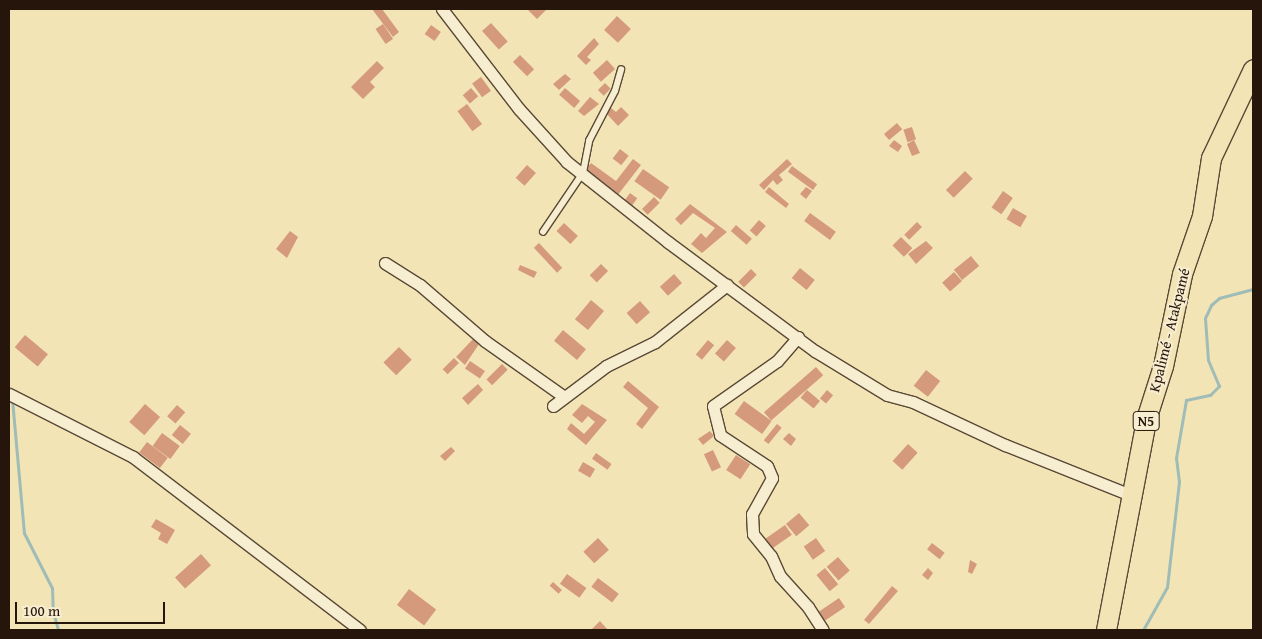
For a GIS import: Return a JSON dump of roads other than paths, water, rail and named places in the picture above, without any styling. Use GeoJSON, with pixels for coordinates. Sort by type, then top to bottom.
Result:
{"type":"FeatureCollection","features":[{"type":"Feature","properties":{"kind":"main road","name":"Kpalimé - Atakpamé"},"geometry":{"type":"LineString","coordinates":[[1106,630],[1147,416],[1162,366],[1182,274],[1202,216],[1211,158],[1253,69]]}},
{"type":"Feature","properties":{"kind":"street"},"geometry":{"type":"LineString","coordinates":[[442,9],[536,129],[583,174],[798,337],[887,395],[913,402],[1005,445],[1133,496]]}},
{"type":"Feature","properties":{"kind":"street"},"geometry":{"type":"LineString","coordinates":[[385,263],[420,285],[485,341],[563,396]]}},
{"type":"Feature","properties":{"kind":"street"},"geometry":{"type":"LineString","coordinates":[[553,406],[563,396],[606,366],[655,342],[727,285]]}},
{"type":"Feature","properties":{"kind":"street"},"geometry":{"type":"LineString","coordinates":[[798,337],[777,361],[713,406],[720,435],[767,466],[772,478],[752,514],[753,534],[823,630]]}},
{"type":"Feature","properties":{"kind":"street"},"geometry":{"type":"LineString","coordinates":[[9,394],[133,457],[360,630]]}},
{"type":"Feature","properties":{"kind":"lane"},"geometry":{"type":"LineString","coordinates":[[543,232],[583,174],[589,140],[615,91],[621,70]]}},
{"type":"Feature","properties":{"kind":"waterway"},"geometry":{"type":"LineString","coordinates":[[1143,630],[1167,587],[1179,482],[1176,458],[1186,400],[1210,395],[1219,386],[1208,360],[1205,318],[1211,305],[1219,298],[1253,289]]}},
{"type":"Feature","properties":{"kind":"waterway"},"geometry":{"type":"LineString","coordinates":[[12,399],[24,533],[52,588],[53,612],[58,630]]}}]}
